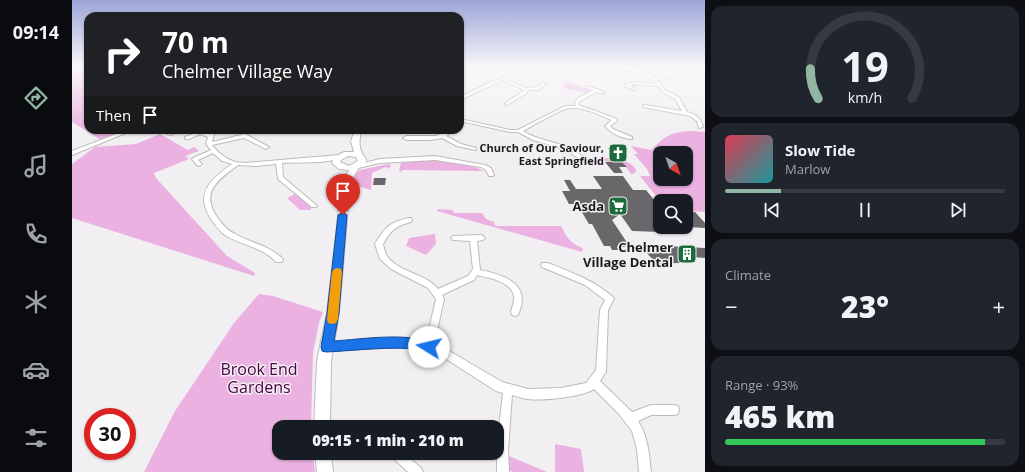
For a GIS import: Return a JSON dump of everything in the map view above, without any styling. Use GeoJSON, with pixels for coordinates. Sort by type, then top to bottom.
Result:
{"type":"FeatureCollection","features":[{"type":"Feature","properties":{"kind":"street"},"geometry":{"type":"LineString","coordinates":[[464,98],[479,90]]}},
{"type":"Feature","properties":{"kind":"street"},"geometry":{"type":"LineString","coordinates":[[507,104],[526,92],[526,90]]}},
{"type":"Feature","properties":{"kind":"street"},"geometry":{"type":"LineString","coordinates":[[596,90],[603,93]]}},
{"type":"Feature","properties":{"kind":"street"},"geometry":{"type":"LineString","coordinates":[[578,106],[580,99],[596,90]]}},
{"type":"Feature","properties":{"kind":"street"},"geometry":{"type":"LineString","coordinates":[[663,90],[677,98],[685,113]]}},
{"type":"Feature","properties":{"kind":"street"},"geometry":{"type":"LineString","coordinates":[[464,122],[510,131],[519,131],[567,107],[578,106],[615,120]]}},
{"type":"Feature","properties":{"kind":"street"},"geometry":{"type":"LineString","coordinates":[[645,106],[685,113],[696,117],[699,120],[701,127]]}},
{"type":"Feature","properties":{"kind":"street"},"geometry":{"type":"LineString","coordinates":[[621,117],[607,126],[611,130],[630,138]]}},
{"type":"Feature","properties":{"kind":"street"},"geometry":{"type":"LineString","coordinates":[[519,131],[534,140],[568,148],[580,157]]}},
{"type":"Feature","properties":{"kind":"street"},"geometry":{"type":"LineString","coordinates":[[72,152],[120,134]]}},
{"type":"Feature","properties":{"kind":"street"},"geometry":{"type":"LineString","coordinates":[[187,138],[197,134]]}},
{"type":"Feature","properties":{"kind":"street"},"geometry":{"type":"LineString","coordinates":[[203,134],[210,136],[209,144],[213,151],[219,156],[236,164],[263,165],[320,161],[351,154],[380,161]]}},
{"type":"Feature","properties":{"kind":"street"},"geometry":{"type":"LineString","coordinates":[[322,420],[324,361],[333,313],[346,184],[340,166],[336,161],[355,141],[357,134]]}},
{"type":"Feature","properties":{"kind":"street"},"geometry":{"type":"LineString","coordinates":[[444,137],[447,134]]}},
{"type":"Feature","properties":{"kind":"street"},"geometry":{"type":"LineString","coordinates":[[209,144],[245,136],[266,147]]}},
{"type":"Feature","properties":{"kind":"street"},"geometry":{"type":"LineString","coordinates":[[406,138],[444,137],[459,145],[474,149]]}},
{"type":"Feature","properties":{"kind":"street"},"geometry":{"type":"LineString","coordinates":[[346,184],[356,167],[362,162],[355,141]]}},
{"type":"Feature","properties":{"kind":"street"},"geometry":{"type":"LineString","coordinates":[[199,164],[195,159],[213,151]]}},
{"type":"Feature","properties":{"kind":"street"},"geometry":{"type":"LineString","coordinates":[[320,161],[340,166],[356,167],[380,161],[425,158],[447,159],[484,166],[489,169],[491,175]]}},
{"type":"Feature","properties":{"kind":"street"},"geometry":{"type":"LineString","coordinates":[[279,163],[280,178],[314,206]]}},
{"type":"Feature","properties":{"kind":"street"},"geometry":{"type":"LineString","coordinates":[[236,164],[218,178],[209,188],[206,196],[206,208],[228,233],[270,251],[279,260]]}},
{"type":"Feature","properties":{"kind":"street"},"geometry":{"type":"LineString","coordinates":[[409,220],[395,224],[387,231],[379,244],[383,257],[394,266],[431,286],[440,299],[429,347]]}},
{"type":"Feature","properties":{"kind":"street"},"geometry":{"type":"LineString","coordinates":[[436,294],[471,278],[477,269],[477,238],[456,238]]}},
{"type":"Feature","properties":{"kind":"street"},"geometry":{"type":"LineString","coordinates":[[326,347],[398,343],[423,344],[443,352],[500,387],[528,394],[561,393],[589,387],[601,372],[604,310],[610,299],[599,289],[584,279],[545,265]]}},
{"type":"Feature","properties":{"kind":"street"},"geometry":{"type":"LineString","coordinates":[[475,272],[505,280],[514,287],[518,297],[515,312]]}},
{"type":"Feature","properties":{"kind":"street"},"geometry":{"type":"LineString","coordinates":[[593,382],[616,403],[636,426],[642,447],[644,472]]}},
{"type":"Feature","properties":{"kind":"street"},"geometry":{"type":"LineString","coordinates":[[503,472],[502,450],[508,389]]}},
{"type":"Feature","properties":{"kind":"street"},"geometry":{"type":"LineString","coordinates":[[630,419],[652,410],[674,410]]}},
{"type":"Feature","properties":{"kind":"street"},"geometry":{"type":"LineString","coordinates":[[324,460],[325,472]]}},
{"type":"Feature","properties":{"kind":"street"},"geometry":{"type":"LineString","coordinates":[[404,460],[417,472]]}},
{"type":"Feature","properties":{"kind":"green space"},"geometry":{"type":"Polygon","coordinates":[[[72,90],[84,90],[84,129],[72,122],[72,90]]]}},
{"type":"Feature","properties":{"kind":"green space"},"geometry":{"type":"Polygon","coordinates":[[[573,90],[593,90],[587,93],[573,90]]]}},
{"type":"Feature","properties":{"kind":"green space"},"geometry":{"type":"Polygon","coordinates":[[[691,131],[705,132],[705,212],[693,211],[693,194],[654,194],[640,176],[650,176],[647,169],[634,154],[638,154],[631,146],[651,150],[653,148],[653,186],[693,186],[693,146],[655,146],[660,141],[673,134],[691,131]]]}},
{"type":"Feature","properties":{"kind":"green space"},"geometry":{"type":"Polygon","coordinates":[[[91,134],[117,134],[101,140],[91,134]]]}},
{"type":"Feature","properties":{"kind":"green space"},"geometry":{"type":"Polygon","coordinates":[[[160,134],[188,150],[194,147],[199,151],[185,156],[189,159],[154,173],[156,178],[227,256],[255,273],[254,276],[72,218],[72,164],[95,147],[136,144],[160,134]]]}},
{"type":"Feature","properties":{"kind":"green space"},"geometry":{"type":"Polygon","coordinates":[[[585,158],[621,160],[633,165],[636,170],[635,173],[631,174],[624,164],[585,158]]]}},
{"type":"Feature","properties":{"kind":"green space"},"geometry":{"type":"Polygon","coordinates":[[[431,160],[452,162],[477,168],[483,171],[403,170],[401,172],[399,170],[401,163],[431,160]]]}},
{"type":"Feature","properties":{"kind":"green space"},"geometry":{"type":"Polygon","coordinates":[[[388,164],[391,165],[389,169],[386,167],[372,173],[371,190],[355,185],[355,174],[360,170],[388,164]]]}},
{"type":"Feature","properties":{"kind":"green space"},"geometry":{"type":"Polygon","coordinates":[[[295,194],[311,207],[311,210],[300,210],[287,198],[295,194]]]}},
{"type":"Feature","properties":{"kind":"green space"},"geometry":{"type":"Polygon","coordinates":[[[438,209],[453,210],[454,213],[482,213],[486,219],[494,222],[495,226],[561,226],[565,234],[575,245],[583,248],[582,252],[437,211],[438,209]]]}},
{"type":"Feature","properties":{"kind":"green space"},"geometry":{"type":"Polygon","coordinates":[[[435,234],[436,244],[426,255],[406,246],[409,238],[435,234]]]}},
{"type":"Feature","properties":{"kind":"green space","name":"Brook End Gardens"},"geometry":{"type":"Polygon","coordinates":[[[259,294],[273,296],[323,312],[319,323],[313,353],[311,420],[272,420],[272,460],[314,460],[315,472],[144,472],[175,411],[234,323],[259,294]]]}},
{"type":"Feature","properties":{"kind":"green space"},"geometry":{"type":"Polygon","coordinates":[[[555,444],[581,449],[584,472],[555,472],[555,444]]]}},
{"type":"Feature","properties":{"kind":"green space"},"geometry":{"type":"Polygon","coordinates":[[[509,456],[547,472],[513,472],[509,470],[509,456]]]}},
{"type":"Feature","properties":{"kind":"building","name":"Church of Our Saviour, East Springfield"},"geometry":{"type":"Polygon","coordinates":[[[608,148],[620,148],[627,156],[623,156],[624,158],[615,157],[608,148]]]}},
{"type":"Feature","properties":{"kind":"building"},"geometry":{"type":"Polygon","coordinates":[[[605,162],[622,162],[627,167],[619,167],[623,173],[614,173],[605,162]]]}},
{"type":"Feature","properties":{"kind":"building","name":"Asda"},"geometry":{"type":"Polygon","coordinates":[[[593,176],[623,176],[633,190],[646,190],[653,198],[653,232],[632,231],[620,214],[612,220],[630,247],[617,247],[619,250],[612,250],[610,246],[604,246],[592,224],[589,224],[577,204],[569,204],[562,191],[570,191],[564,180],[570,180],[576,189],[602,189],[593,176]]]}},
{"type":"Feature","properties":{"kind":"building"},"geometry":{"type":"Polygon","coordinates":[[[374,178],[386,178],[385,185],[373,185],[374,178]]]}},
{"type":"Feature","properties":{"kind":"building"},"geometry":{"type":"Polygon","coordinates":[[[693,212],[695,212],[705,223],[705,228],[693,227],[693,212]]]}},
{"type":"Feature","properties":{"kind":"building"},"geometry":{"type":"Polygon","coordinates":[[[664,246],[705,248],[705,258],[692,257],[696,262],[657,264],[645,251],[648,251],[647,249],[667,249],[664,246]]]}},
{"type":"Feature","properties":{"kind":"slow traffic"},"geometry":{"type":"LineString","coordinates":[[332,319],[337,272]]}},
{"type":"Feature","properties":{"kind":"place","name":"Church of Our Saviour, East Springfield"},"geometry":{"type":"Point","coordinates":[618,153]}},
{"type":"Feature","properties":{"kind":"place","name":"Asda"},"geometry":{"type":"Point","coordinates":[618,206]}},
{"type":"Feature","properties":{"kind":"place","name":"Chelmer Village Dental"},"geometry":{"type":"Point","coordinates":[687,254]}},
{"type":"Feature","properties":{"kind":"route"},"geometry":{"type":"LineString","coordinates":[[343,215],[333,313],[326,347],[398,343],[423,344],[429,347]]}}]}
